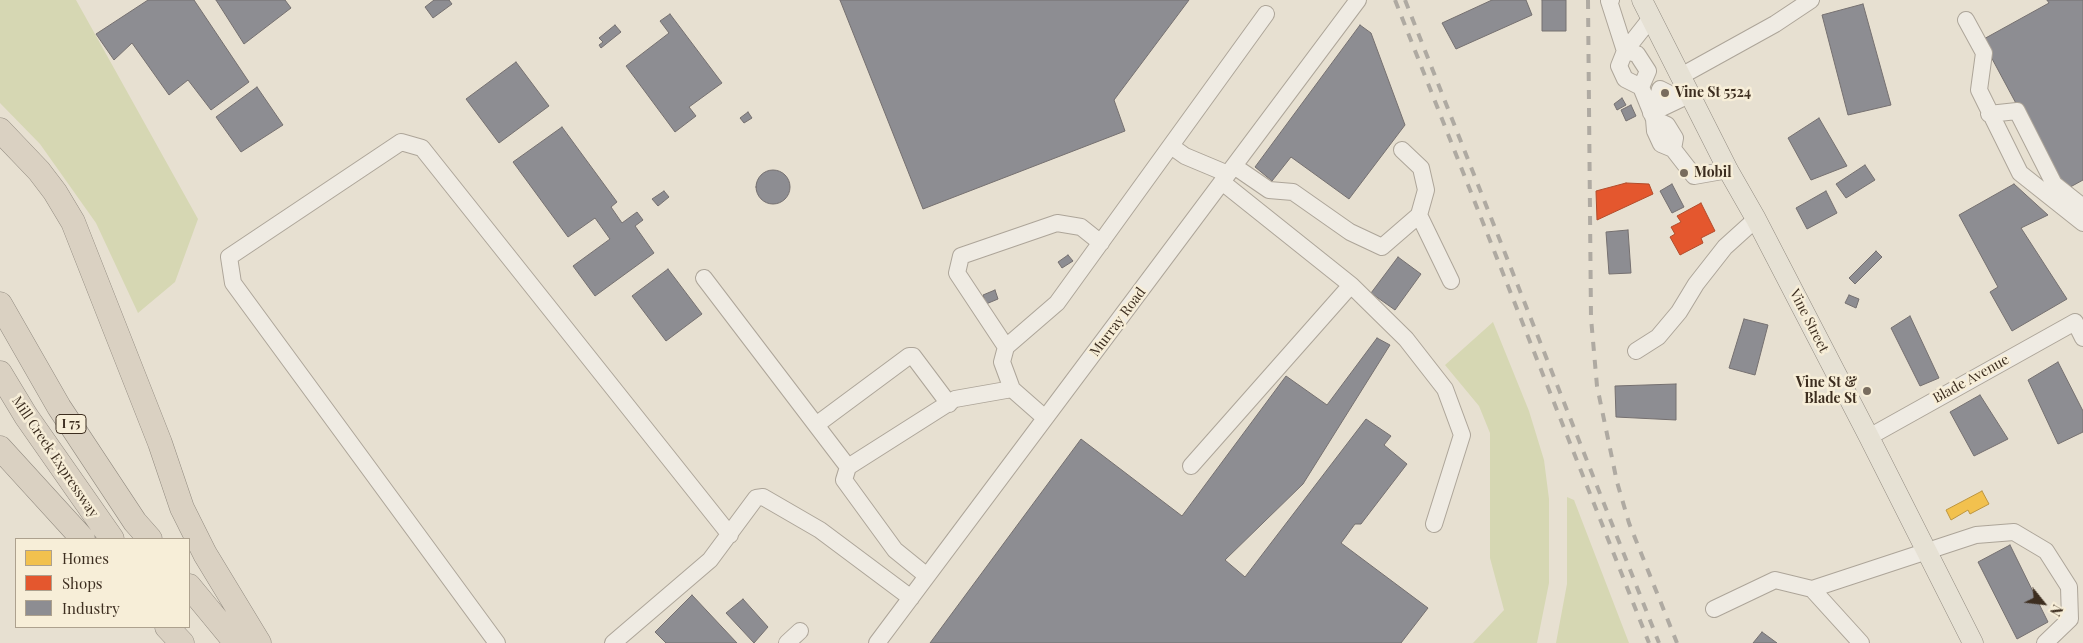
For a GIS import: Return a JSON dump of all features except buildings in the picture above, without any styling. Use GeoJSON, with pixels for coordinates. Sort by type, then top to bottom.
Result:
{"type":"FeatureCollection","features":[{"type":"Feature","properties":{"kind":"highway"},"geometry":{"type":"LineString","coordinates":[[0,130],[39,171],[55,192],[73,222],[160,442],[182,508],[205,554],[260,643]]}},
{"type":"Feature","properties":{"kind":"highway","name":"I 75"},"geometry":{"type":"LineString","coordinates":[[0,304],[59,407],[135,522],[149,538]]}},
{"type":"Feature","properties":{"kind":"highway","name":"Mill Creek Expressway"},"geometry":{"type":"LineString","coordinates":[[0,373],[26,416],[111,538]]}},
{"type":"Feature","properties":{"kind":"highway"},"geometry":{"type":"LineString","coordinates":[[0,448],[82,538]]}},
{"type":"Feature","properties":{"kind":"highway"},"geometry":{"type":"LineString","coordinates":[[190,587],[236,643]]}},
{"type":"Feature","properties":{"kind":"highway"},"geometry":{"type":"LineString","coordinates":[[168,628],[182,643]]}},
{"type":"Feature","properties":{"kind":"highway"},"geometry":{"type":"LineString","coordinates":[[177,628],[188,643]]}},
{"type":"Feature","properties":{"kind":"main road","name":"Vine Street"},"geometry":{"type":"LineString","coordinates":[[1642,0],[1681,76],[1667,107],[1728,170],[1756,219],[1973,643]]}},
{"type":"Feature","properties":{"kind":"street","name":"Murray Road"},"geometry":{"type":"LineString","coordinates":[[877,643],[1358,0]]}},
{"type":"Feature","properties":{"kind":"street"},"geometry":{"type":"LineString","coordinates":[[1611,0],[1609,1],[1625,51]]}},
{"type":"Feature","properties":{"kind":"street"},"geometry":{"type":"LineString","coordinates":[[1681,76],[1811,1]]}},
{"type":"Feature","properties":{"kind":"street"},"geometry":{"type":"LineString","coordinates":[[1045,418],[1012,389],[1002,362],[1006,347],[1057,303],[1266,14]]}},
{"type":"Feature","properties":{"kind":"street"},"geometry":{"type":"LineString","coordinates":[[1651,18],[1625,51],[1619,66],[1625,79],[1641,87],[1667,107]]}},
{"type":"Feature","properties":{"kind":"street"},"geometry":{"type":"LineString","coordinates":[[1966,20],[1984,53],[1979,90],[1989,114],[2020,173],[2083,223]]}},
{"type":"Feature","properties":{"kind":"street"},"geometry":{"type":"LineString","coordinates":[[1625,51],[1637,54],[1660,89],[1668,93],[1667,107],[1655,131],[1661,144],[1673,149],[1694,176],[1728,170]]}},
{"type":"Feature","properties":{"kind":"street"},"geometry":{"type":"LineString","coordinates":[[1641,87],[1648,71]]}},
{"type":"Feature","properties":{"kind":"street"},"geometry":{"type":"LineString","coordinates":[[1989,114],[2018,111],[2054,184],[2083,207]]}},
{"type":"Feature","properties":{"kind":"street"},"geometry":{"type":"LineString","coordinates":[[497,643],[233,282],[228,257],[401,142],[422,148],[730,535]]}},
{"type":"Feature","properties":{"kind":"street"},"geometry":{"type":"LineString","coordinates":[[2012,156],[2026,145],[2035,147]]}},
{"type":"Feature","properties":{"kind":"street"},"geometry":{"type":"LineString","coordinates":[[1171,146],[1185,156],[1269,190],[1293,192],[1350,232],[1382,247],[1419,215],[1426,190],[1421,168],[1402,150]]}},
{"type":"Feature","properties":{"kind":"street"},"geometry":{"type":"LineString","coordinates":[[1228,174],[1406,339],[1445,389],[1462,435],[1434,524]]}},
{"type":"Feature","properties":{"kind":"street"},"geometry":{"type":"LineString","coordinates":[[1419,215],[1452,281]]}},
{"type":"Feature","properties":{"kind":"street"},"geometry":{"type":"LineString","coordinates":[[1636,351],[1658,337],[1679,312],[1696,284],[1725,247],[1756,219]]}},
{"type":"Feature","properties":{"kind":"street"},"geometry":{"type":"LineString","coordinates":[[1006,347],[957,273],[961,256],[1057,223],[1081,227],[1101,243]]}},
{"type":"Feature","properties":{"kind":"street"},"geometry":{"type":"LineString","coordinates":[[704,278],[848,467]]}},
{"type":"Feature","properties":{"kind":"street"},"geometry":{"type":"LineString","coordinates":[[1191,466],[1351,286]]}},
{"type":"Feature","properties":{"kind":"street","name":"Blade Avenue"},"geometry":{"type":"LineString","coordinates":[[1869,437],[2075,322],[2083,338]]}},
{"type":"Feature","properties":{"kind":"street"},"geometry":{"type":"LineString","coordinates":[[816,425],[909,356],[913,356],[948,404]]}},
{"type":"Feature","properties":{"kind":"street"},"geometry":{"type":"LineString","coordinates":[[927,576],[895,550],[844,480],[848,467],[956,399],[1012,389]]}},
{"type":"Feature","properties":{"kind":"street"},"geometry":{"type":"LineString","coordinates":[[613,643],[710,560],[756,498],[763,497],[820,530],[911,598]]}},
{"type":"Feature","properties":{"kind":"street"},"geometry":{"type":"LineString","coordinates":[[1714,609],[1775,580],[1812,589],[1976,535],[2014,532],[2046,551],[2069,587],[2070,619],[2046,643]]}},
{"type":"Feature","properties":{"kind":"street"},"geometry":{"type":"LineString","coordinates":[[1812,589],[1861,643]]}},
{"type":"Feature","properties":{"kind":"street"},"geometry":{"type":"LineString","coordinates":[[787,643],[800,632]]}},
{"type":"Feature","properties":{"kind":"green space"},"geometry":{"type":"Polygon","coordinates":[[[0,0],[76,0],[198,219],[175,282],[138,313],[96,223],[40,144],[0,103],[0,0]]]}},
{"type":"Feature","properties":{"kind":"green space"},"geometry":{"type":"Polygon","coordinates":[[[1493,322],[1529,411],[1544,460],[1549,499],[1549,583],[1537,643],[1473,643],[1504,610],[1490,558],[1490,433],[1479,406],[1445,365],[1493,322]]]}},
{"type":"Feature","properties":{"kind":"green space"},"geometry":{"type":"Polygon","coordinates":[[[1567,497],[1574,500],[1629,643],[1556,643],[1567,584],[1567,497]]]}},
{"type":"Feature","properties":{"kind":"railway"},"geometry":{"type":"LineString","coordinates":[[1395,0],[1649,643]]}},
{"type":"Feature","properties":{"kind":"railway"},"geometry":{"type":"LineString","coordinates":[[1405,0],[1659,643]]}},
{"type":"Feature","properties":{"kind":"railway"},"geometry":{"type":"LineString","coordinates":[[1588,0],[1591,318],[1597,386],[1617,482],[1629,523],[1677,643]]}},
{"type":"Feature","properties":{"kind":"place","name":"Vine St 5524"},"geometry":{"type":"Point","coordinates":[1665,93]}},
{"type":"Feature","properties":{"kind":"place","name":"Mobil"},"geometry":{"type":"Point","coordinates":[1684,173]}},
{"type":"Feature","properties":{"kind":"place","name":"Vine St & Blade St"},"geometry":{"type":"Point","coordinates":[1867,391]}}]}
